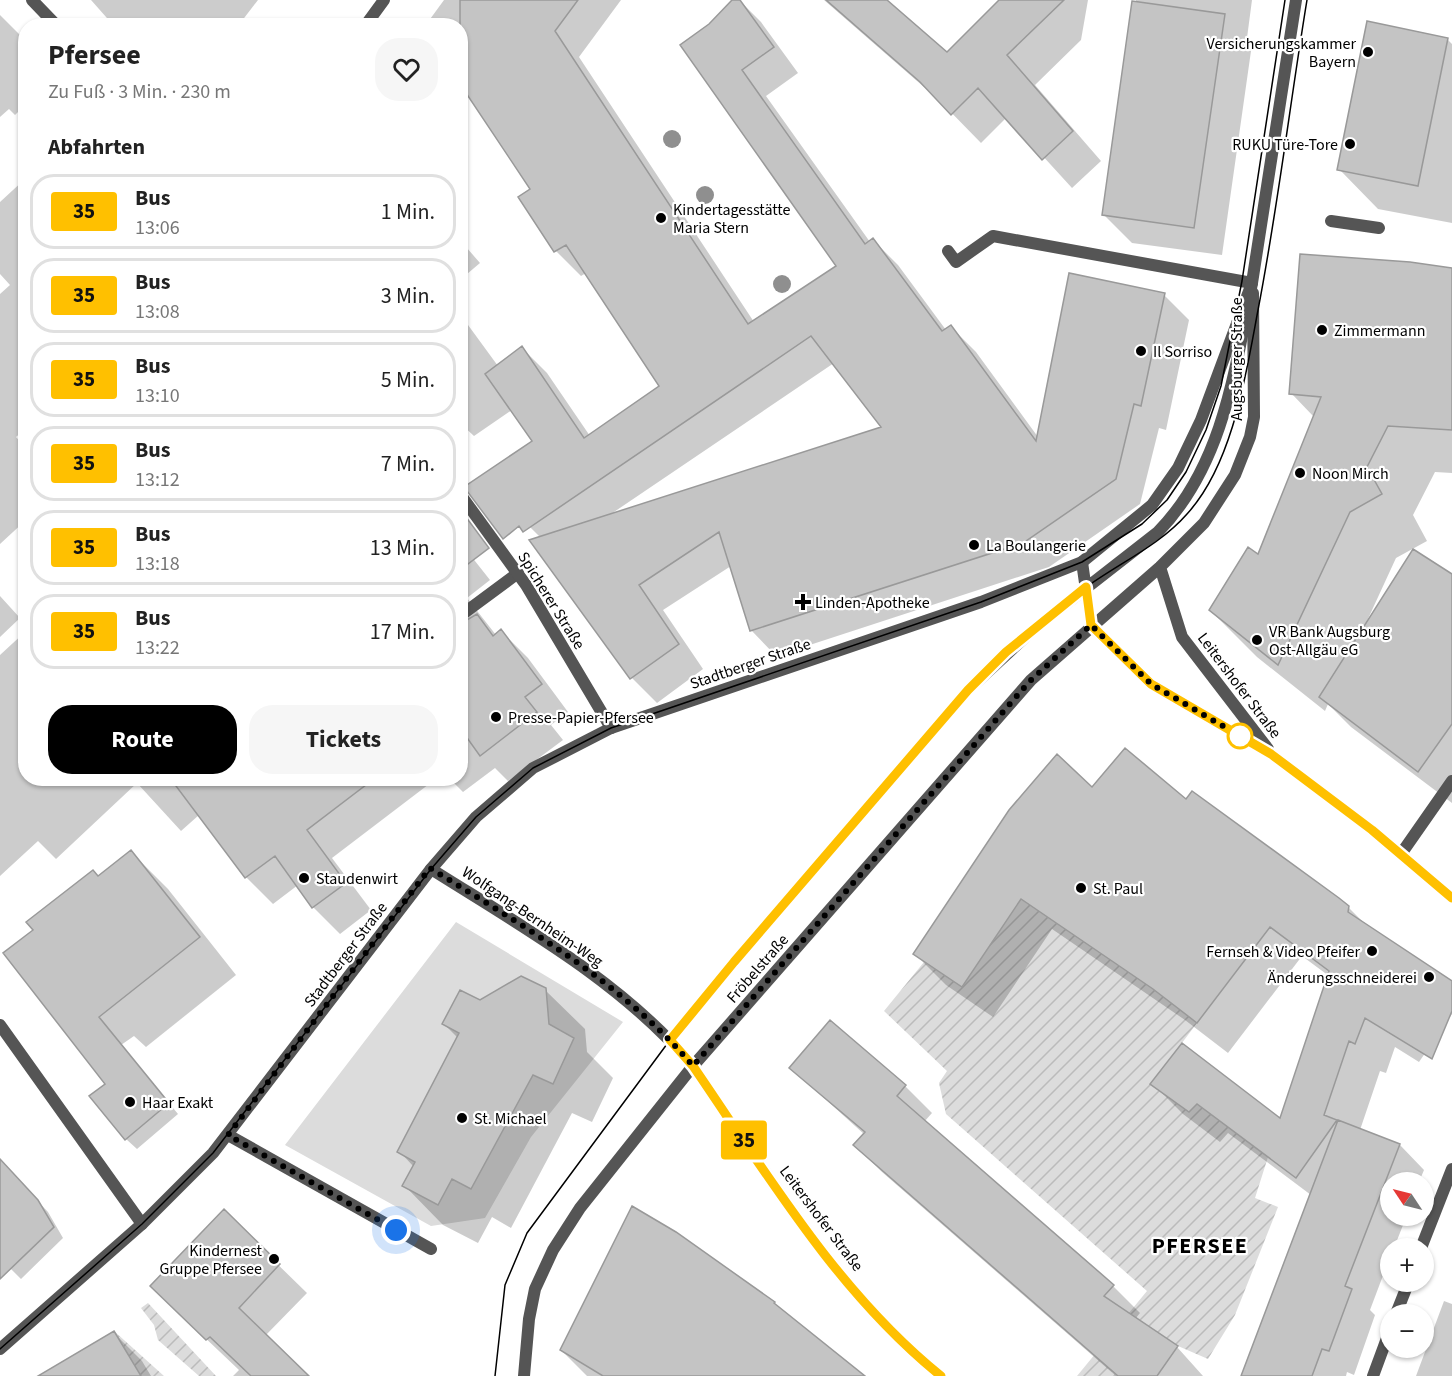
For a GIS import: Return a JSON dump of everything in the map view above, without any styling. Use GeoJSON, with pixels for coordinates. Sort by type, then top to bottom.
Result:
{"type":"FeatureCollection","features":[{"type":"Feature","properties":{"kind":"street"},"geometry":{"type":"LineString","coordinates":[[32,0],[49,18]]}},
{"type":"Feature","properties":{"kind":"street"},"geometry":{"type":"LineString","coordinates":[[371,18],[384,0]]}},
{"type":"Feature","properties":{"kind":"street","name":"Augsburger Straße"},"geometry":{"type":"LineString","coordinates":[[1091,625],[1189,540],[1218,505],[1235,475],[1250,437],[1254,399],[1252,283],[1296,0]]}},
{"type":"Feature","properties":{"kind":"street"},"geometry":{"type":"LineString","coordinates":[[1331,221],[1379,228]]}},
{"type":"Feature","properties":{"kind":"street"},"geometry":{"type":"LineString","coordinates":[[670,1040],[741,953],[968,690],[1006,652],[1158,532],[1192,491],[1232,389],[1252,283],[993,236],[956,262],[948,251]]}},
{"type":"Feature","properties":{"kind":"street","name":"Augsburger Straße"},"geometry":{"type":"LineString","coordinates":[[1082,562],[1152,505],[1178,468],[1215,386],[1252,283]]}},
{"type":"Feature","properties":{"kind":"street","name":"Spicherer Straße"},"geometry":{"type":"LineString","coordinates":[[468,505],[518,573],[611,728]]}},
{"type":"Feature","properties":{"kind":"street"},"geometry":{"type":"LineString","coordinates":[[1082,562],[1091,625]]}},
{"type":"Feature","properties":{"kind":"street","name":"Stadtberger Straße"},"geometry":{"type":"LineString","coordinates":[[0,1348],[142,1224],[228,1135],[430,868],[476,817],[533,768],[611,728],[981,602],[1082,562]]}},
{"type":"Feature","properties":{"kind":"street","name":"Leitershofer Straße"},"geometry":{"type":"LineString","coordinates":[[1160,567],[1182,637],[1271,754]]}},
{"type":"Feature","properties":{"kind":"street"},"geometry":{"type":"LineString","coordinates":[[468,610],[518,573]]}},
{"type":"Feature","properties":{"kind":"street","name":"Leitershofer Straße"},"geometry":{"type":"LineString","coordinates":[[1091,625],[1151,684],[1271,754],[1401,854],[1452,898]]}},
{"type":"Feature","properties":{"kind":"street","name":"Fröbelstraße"},"geometry":{"type":"LineString","coordinates":[[524,1376],[531,1303],[553,1250],[580,1208],[693,1066],[1030,681],[1091,625]]}},
{"type":"Feature","properties":{"kind":"street"},"geometry":{"type":"LineString","coordinates":[[1401,854],[1452,781]]}},
{"type":"Feature","properties":{"kind":"street","name":"Wolfgang-Bernheim-Weg"},"geometry":{"type":"LineString","coordinates":[[430,868],[577,963],[648,1018],[693,1066]]}},
{"type":"Feature","properties":{"kind":"street"},"geometry":{"type":"LineString","coordinates":[[0,1025],[142,1224]]}},
{"type":"Feature","properties":{"kind":"street","name":"Leitershofer Straße"},"geometry":{"type":"LineString","coordinates":[[693,1066],[828,1260],[914,1354],[941,1376]]}},
{"type":"Feature","properties":{"kind":"street"},"geometry":{"type":"LineString","coordinates":[[228,1135],[431,1249]]}},
{"type":"Feature","properties":{"kind":"street"},"geometry":{"type":"LineString","coordinates":[[1425,1238],[1452,1169]]}},
{"type":"Feature","properties":{"kind":"street"},"geometry":{"type":"LineString","coordinates":[[1373,1376],[1380,1357]]}},
{"type":"Feature","properties":{"kind":"shaded area"},"geometry":{"type":"Polygon","coordinates":[[[1021,899],[1153,989],[1197,1023],[1151,1084],[1189,1112],[1197,1104],[1268,1157],[1255,1198],[1278,1207],[1235,1315],[1208,1359],[1178,1346],[1145,1324],[1112,1372],[1117,1376],[1077,1376],[1147,1291],[946,1114],[939,1083],[947,1071],[884,1011],[924,962],[962,987],[1021,899]]]}},
{"type":"Feature","properties":{"kind":"shaded area"},"geometry":{"type":"Polygon","coordinates":[[[456,922],[623,1022],[531,1137],[485,1218],[431,1226],[285,1145],[456,922]]]}},
{"type":"Feature","properties":{"kind":"shaded area"},"geometry":{"type":"Polygon","coordinates":[[[148,1303],[216,1376],[199,1376],[158,1340],[154,1325],[141,1308],[148,1303]]]}},
{"type":"Feature","properties":{"kind":"shaded area"},"geometry":{"type":"Polygon","coordinates":[[[114,1331],[164,1376],[141,1376],[114,1331]]]}},
{"type":"Feature","properties":{"kind":"building"},"geometry":{"type":"Polygon","coordinates":[[[460,0],[578,0],[555,31],[748,324],[836,266],[680,45],[709,24],[732,0],[740,0],[774,47],[742,70],[865,244],[873,238],[942,331],[951,325],[1036,441],[1069,273],[1165,293],[1141,406],[1134,404],[1116,479],[1023,543],[750,631],[719,532],[639,585],[679,644],[630,679],[529,540],[881,427],[811,336],[523,532],[519,526],[503,539],[468,492],[468,484],[532,441],[485,374],[522,346],[584,438],[659,386],[566,245],[554,252],[518,197],[530,189],[468,96],[468,18],[460,18],[460,0]]]}},
{"type":"Feature","properties":{"kind":"building"},"geometry":{"type":"Polygon","coordinates":[[[826,0],[887,0],[947,52],[999,0],[1064,0],[1007,55],[1073,131],[1042,160],[978,88],[951,115],[920,82],[826,0]]]}},
{"type":"Feature","properties":{"kind":"building"},"geometry":{"type":"Polygon","coordinates":[[[1132,1],[1225,14],[1194,228],[1102,215],[1132,1]]]}},
{"type":"Feature","properties":{"kind":"building"},"geometry":{"type":"Polygon","coordinates":[[[1367,21],[1448,38],[1418,186],[1337,170],[1367,21]]]}},
{"type":"Feature","properties":{"kind":"building"},"geometry":{"type":"Polygon","coordinates":[[[1300,254],[1410,262],[1452,268],[1452,430],[1388,426],[1367,467],[1382,494],[1350,512],[1278,665],[1209,610],[1248,547],[1258,554],[1321,397],[1289,394],[1300,254]]]}},
{"type":"Feature","properties":{"kind":"building"},"geometry":{"type":"Polygon","coordinates":[[[468,520],[489,548],[468,564],[468,520]]]}},
{"type":"Feature","properties":{"kind":"building"},"geometry":{"type":"Polygon","coordinates":[[[1413,549],[1452,574],[1452,724],[1418,772],[1319,697],[1413,549]]]}},
{"type":"Feature","properties":{"kind":"building"},"geometry":{"type":"Polygon","coordinates":[[[477,614],[493,636],[501,629],[542,684],[525,697],[537,712],[480,756],[468,739],[468,619],[477,614]]]}},
{"type":"Feature","properties":{"kind":"building"},"geometry":{"type":"Polygon","coordinates":[[[1125,748],[1186,799],[1192,791],[1339,898],[1349,906],[1348,912],[1452,981],[1452,1011],[1432,1059],[1365,1018],[1355,1044],[1349,1041],[1324,1115],[1337,1120],[1296,1178],[1197,1104],[1189,1112],[1150,1084],[1182,1043],[1280,1118],[1329,971],[1270,927],[1197,1023],[1153,989],[1021,899],[962,987],[913,954],[1009,810],[1057,754],[1092,787],[1125,748]]]}},
{"type":"Feature","properties":{"kind":"building"},"geometry":{"type":"Polygon","coordinates":[[[176,786],[365,786],[307,830],[346,883],[312,908],[275,856],[245,878],[176,786]]]}},
{"type":"Feature","properties":{"kind":"building"},"geometry":{"type":"Polygon","coordinates":[[[131,850],[200,937],[99,1017],[169,1103],[125,1140],[89,1096],[105,1084],[3,953],[33,930],[26,922],[93,870],[98,876],[131,850]]]}},
{"type":"Feature","properties":{"kind":"building","name":"St. Michael"},"geometry":{"type":"Polygon","coordinates":[[[521,976],[546,988],[549,1024],[574,1038],[553,1084],[533,1075],[471,1189],[452,1179],[438,1205],[402,1186],[415,1162],[397,1152],[459,1033],[442,1024],[460,990],[480,1000],[521,976]]]}},
{"type":"Feature","properties":{"kind":"building"},"geometry":{"type":"Polygon","coordinates":[[[830,1020],[906,1085],[897,1096],[1114,1285],[1104,1296],[1178,1346],[1157,1376],[1118,1376],[853,1145],[865,1132],[789,1068],[830,1020]]]}},
{"type":"Feature","properties":{"kind":"building"},"geometry":{"type":"Polygon","coordinates":[[[1338,1120],[1400,1144],[1389,1172],[1380,1172],[1380,1196],[1345,1286],[1352,1289],[1329,1351],[1322,1349],[1312,1376],[1241,1376],[1338,1120]]]}},
{"type":"Feature","properties":{"kind":"building"},"geometry":{"type":"Polygon","coordinates":[[[0,1159],[38,1200],[54,1227],[0,1279],[0,1159]]]}},
{"type":"Feature","properties":{"kind":"building"},"geometry":{"type":"Polygon","coordinates":[[[632,1206],[676,1232],[775,1302],[865,1376],[603,1376],[560,1350],[632,1206]]]}},
{"type":"Feature","properties":{"kind":"building"},"geometry":{"type":"Polygon","coordinates":[[[224,1209],[280,1264],[239,1308],[309,1376],[251,1376],[210,1337],[206,1340],[150,1286],[224,1209]]]}},
{"type":"Feature","properties":{"kind":"building"},"geometry":{"type":"Polygon","coordinates":[[[114,1331],[141,1376],[38,1376],[114,1331]]]}},
{"type":"Feature","properties":{"kind":"tram line"},"geometry":{"type":"LineString","coordinates":[[0,1349],[142,1224],[213,1153],[431,869],[476,817],[533,768],[611,728],[981,602],[1082,562],[1142,524],[1167,500],[1186,472],[1206,430],[1221,386],[1242,281],[1285,0]]}},
{"type":"Feature","properties":{"kind":"tram line"},"geometry":{"type":"LineString","coordinates":[[495,1376],[505,1285],[527,1233],[670,1040],[734,962],[968,690],[1069,600],[1164,536],[1187,514],[1203,494],[1227,444],[1248,362],[1272,233],[1307,0]]}},
{"type":"Feature","properties":{"kind":"bus line","name":"35"},"geometry":{"type":"LineString","coordinates":[[941,1376],[914,1354],[828,1260],[693,1066],[670,1040],[734,962],[968,690],[1006,652],[1086,587],[1091,625],[1151,684],[1271,754],[1372,830],[1452,898]]}},
{"type":"Feature","properties":{"kind":"place","name":"Versicherungskammer Bayern"},"geometry":{"type":"Point","coordinates":[1368,52]}},
{"type":"Feature","properties":{"kind":"place","name":"RUKU Türe-Tore"},"geometry":{"type":"Point","coordinates":[1350,144]}},
{"type":"Feature","properties":{"kind":"place","name":"Kindertagesstätte Maria Stern"},"geometry":{"type":"Point","coordinates":[661,218]}},
{"type":"Feature","properties":{"kind":"place","name":"Zimmermann"},"geometry":{"type":"Point","coordinates":[1322,330]}},
{"type":"Feature","properties":{"kind":"place","name":"Il Sorriso"},"geometry":{"type":"Point","coordinates":[1141,351]}},
{"type":"Feature","properties":{"kind":"place","name":"Noon Mirch"},"geometry":{"type":"Point","coordinates":[1300,473]}},
{"type":"Feature","properties":{"kind":"place","name":"La Boulangerie"},"geometry":{"type":"Point","coordinates":[974,545]}},
{"type":"Feature","properties":{"kind":"place","name":"Linden-Apotheke"},"geometry":{"type":"Point","coordinates":[803,602]}},
{"type":"Feature","properties":{"kind":"place","name":"VR Bank Augsburg Ost-Allgäu eG"},"geometry":{"type":"Point","coordinates":[1257,640]}},
{"type":"Feature","properties":{"kind":"place","name":"Presse-Papier-Pfersee"},"geometry":{"type":"Point","coordinates":[496,717]}},
{"type":"Feature","properties":{"kind":"place","name":"Staudenwirt"},"geometry":{"type":"Point","coordinates":[304,878]}},
{"type":"Feature","properties":{"kind":"place","name":"St. Paul"},"geometry":{"type":"Point","coordinates":[1081,888]}},
{"type":"Feature","properties":{"kind":"place","name":"Fernseh & Video Pfeifer"},"geometry":{"type":"Point","coordinates":[1372,951]}},
{"type":"Feature","properties":{"kind":"place","name":"Änderungsschneiderei"},"geometry":{"type":"Point","coordinates":[1429,977]}},
{"type":"Feature","properties":{"kind":"place","name":"Haar Exakt"},"geometry":{"type":"Point","coordinates":[130,1102]}},
{"type":"Feature","properties":{"kind":"place","name":"St. Michael"},"geometry":{"type":"Point","coordinates":[462,1118]}},
{"type":"Feature","properties":{"kind":"place","name":"Kindernest Gruppe Pfersee"},"geometry":{"type":"Point","coordinates":[274,1259]}},
{"type":"Feature","properties":{"kind":"district","name":"PFERSEE"},"geometry":{"type":"Point","coordinates":[1200,1245]}},
{"type":"Feature","properties":{"kind":"route"},"geometry":{"type":"LineString","coordinates":[[396,1230],[228,1135],[430,868],[577,963],[648,1018],[693,1066],[1030,681],[1091,625],[1151,684],[1240,736]]}}]}
